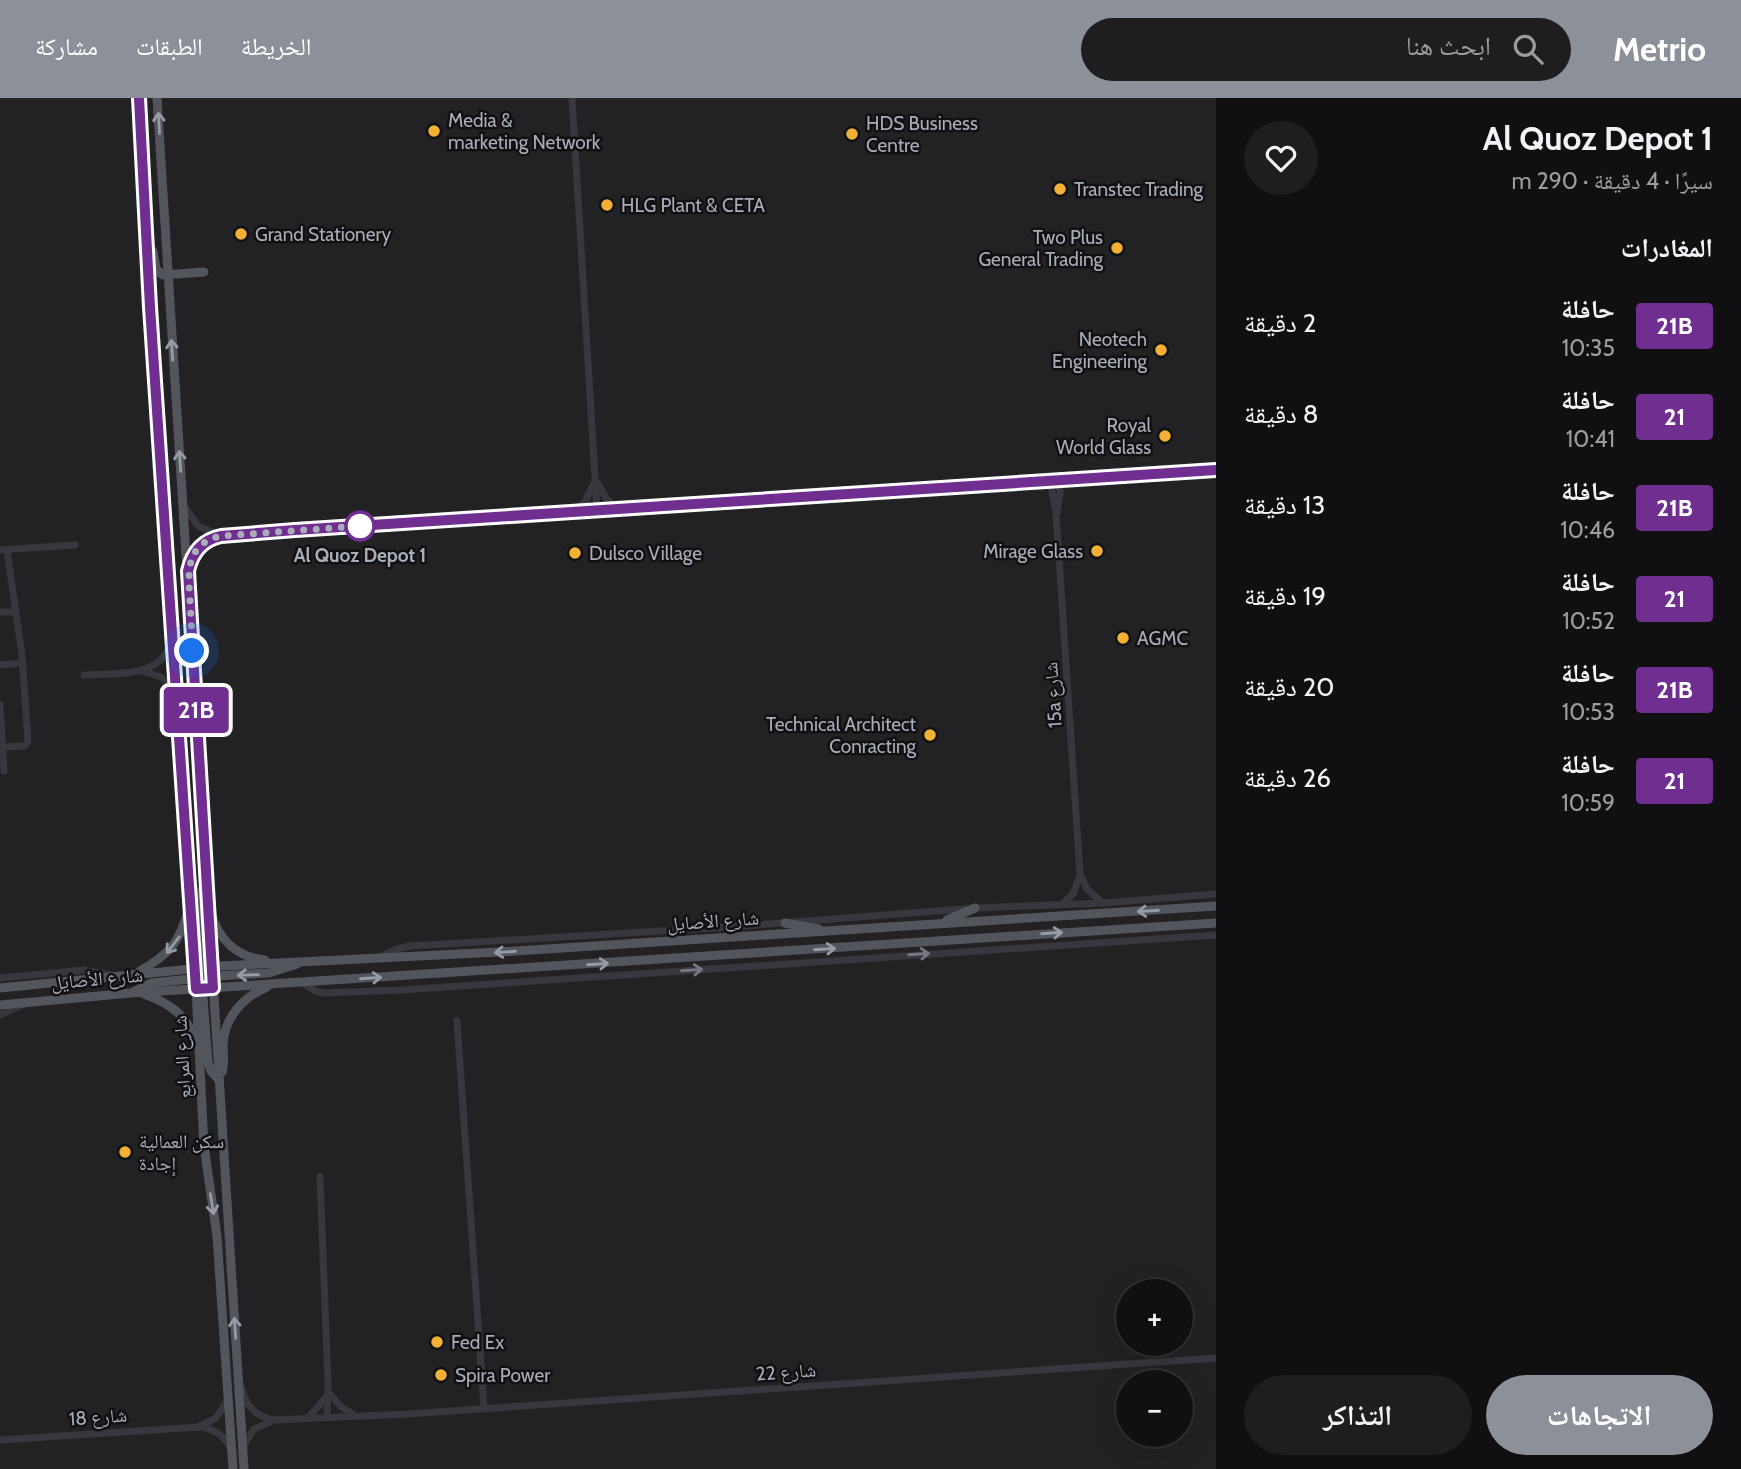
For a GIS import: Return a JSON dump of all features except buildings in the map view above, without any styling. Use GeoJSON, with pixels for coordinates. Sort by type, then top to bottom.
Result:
{"type":"FeatureCollection","features":[{"type":"Feature","properties":{"kind":"main road","name":"شارع المرابع"},"geometry":{"type":"LineString","coordinates":[[139,98],[190,903],[219,1080],[244,1469]]}},
{"type":"Feature","properties":{"kind":"main road","name":"شارع المرابع"},"geometry":{"type":"LineString","coordinates":[[157,98],[207,903],[198,1056],[204,1146],[218,1250],[233,1469]]}},
{"type":"Feature","properties":{"kind":"main road"},"geometry":{"type":"LineString","coordinates":[[145,198],[149,209],[155,267],[161,274],[169,276],[204,272]]}},
{"type":"Feature","properties":{"kind":"main road"},"geometry":{"type":"LineString","coordinates":[[189,879],[198,902],[203,979]]}},
{"type":"Feature","properties":{"kind":"main road"},"geometry":{"type":"LineString","coordinates":[[137,973],[173,948],[183,930],[190,903]]}},
{"type":"Feature","properties":{"kind":"main road"},"geometry":{"type":"LineString","coordinates":[[207,903],[217,930],[236,950],[256,959],[302,962]]}},
{"type":"Feature","properties":{"kind":"main road","name":"شارع الأصايل"},"geometry":{"type":"LineString","coordinates":[[0,1004],[135,993],[302,962],[1216,906]]}},
{"type":"Feature","properties":{"kind":"main road"},"geometry":{"type":"LineString","coordinates":[[941,923],[975,908]]}},
{"type":"Feature","properties":{"kind":"main road"},"geometry":{"type":"LineString","coordinates":[[785,923],[824,931]]}},
{"type":"Feature","properties":{"kind":"main road","name":"شارع الأصايل"},"geometry":{"type":"LineString","coordinates":[[0,988],[137,973],[274,985],[1216,923]]}},
{"type":"Feature","properties":{"kind":"main road"},"geometry":{"type":"LineString","coordinates":[[219,1080],[224,1066],[224,1036],[231,1018],[250,996],[274,985]]}},
{"type":"Feature","properties":{"kind":"main road"},"geometry":{"type":"LineString","coordinates":[[135,993],[165,1003],[181,1014],[191,1030],[198,1056]]}},
{"type":"Feature","properties":{"kind":"street"},"geometry":{"type":"LineString","coordinates":[[572,98],[597,510]]}},
{"type":"Feature","properties":{"kind":"street"},"geometry":{"type":"LineString","coordinates":[[188,571],[192,557],[201,545],[227,535],[1216,470]]}},
{"type":"Feature","properties":{"kind":"street"},"geometry":{"type":"LineString","coordinates":[[596,478],[607,500],[621,509]]}},
{"type":"Feature","properties":{"kind":"street"},"geometry":{"type":"LineString","coordinates":[[572,512],[588,498],[596,478]]}},
{"type":"Feature","properties":{"kind":"street","name":"15a شارع"},"geometry":{"type":"LineString","coordinates":[[1056,513],[1060,494],[1059,480]]}},
{"type":"Feature","properties":{"kind":"street","name":"15a شارع"},"geometry":{"type":"LineString","coordinates":[[1050,481],[1056,513],[1080,874]]}},
{"type":"Feature","properties":{"kind":"street"},"geometry":{"type":"LineString","coordinates":[[183,504],[198,526],[209,532],[227,535]]}},
{"type":"Feature","properties":{"kind":"street"},"geometry":{"type":"LineString","coordinates":[[3,747],[25,746],[28,743],[22,663],[3,550],[75,545]]}},
{"type":"Feature","properties":{"kind":"street"},"geometry":{"type":"LineString","coordinates":[[0,612],[14,612]]}},
{"type":"Feature","properties":{"kind":"street"},"geometry":{"type":"LineString","coordinates":[[84,675],[142,670],[161,661],[169,650],[172,638]]}},
{"type":"Feature","properties":{"kind":"street"},"geometry":{"type":"LineString","coordinates":[[0,665],[22,663]]}},
{"type":"Feature","properties":{"kind":"street"},"geometry":{"type":"LineString","coordinates":[[142,670],[161,677],[176,691]]}},
{"type":"Feature","properties":{"kind":"street"},"geometry":{"type":"LineString","coordinates":[[0,705],[4,771]]}},
{"type":"Feature","properties":{"kind":"street"},"geometry":{"type":"LineString","coordinates":[[1080,874],[1087,889],[1103,902]]}},
{"type":"Feature","properties":{"kind":"street"},"geometry":{"type":"LineString","coordinates":[[1061,905],[1073,894],[1080,874]]}},
{"type":"Feature","properties":{"kind":"street"},"geometry":{"type":"LineString","coordinates":[[380,958],[391,951],[410,946],[1216,894]]}},
{"type":"Feature","properties":{"kind":"street"},"geometry":{"type":"LineString","coordinates":[[303,983],[323,993],[376,992],[1216,935]]}},
{"type":"Feature","properties":{"kind":"street"},"geometry":{"type":"LineString","coordinates":[[0,978],[84,970],[111,975]]}},
{"type":"Feature","properties":{"kind":"street"},"geometry":{"type":"LineString","coordinates":[[0,1016],[26,1003]]}},
{"type":"Feature","properties":{"kind":"street"},"geometry":{"type":"LineString","coordinates":[[457,1021],[484,1408]]}},
{"type":"Feature","properties":{"kind":"street"},"geometry":{"type":"LineString","coordinates":[[320,1177],[330,1417]]}},
{"type":"Feature","properties":{"kind":"street","name":"شارع 22"},"geometry":{"type":"LineString","coordinates":[[274,1420],[1216,1358]]}},
{"type":"Feature","properties":{"kind":"street"},"geometry":{"type":"LineString","coordinates":[[238,1370],[249,1406],[262,1417],[274,1420]]}},
{"type":"Feature","properties":{"kind":"street"},"geometry":{"type":"LineString","coordinates":[[329,1395],[340,1406],[358,1416]]}},
{"type":"Feature","properties":{"kind":"street"},"geometry":{"type":"LineString","coordinates":[[308,1418],[329,1395]]}},
{"type":"Feature","properties":{"kind":"street"},"geometry":{"type":"LineString","coordinates":[[199,1427],[216,1418],[228,1399]]}},
{"type":"Feature","properties":{"kind":"street"},"geometry":{"type":"LineString","coordinates":[[243,1449],[254,1429],[274,1420]]}},
{"type":"Feature","properties":{"kind":"street"},"geometry":{"type":"LineString","coordinates":[[199,1427],[217,1432],[232,1450]]}},
{"type":"Feature","properties":{"kind":"street","name":"شارع 18"},"geometry":{"type":"LineString","coordinates":[[0,1440],[199,1427]]}},
{"type":"Feature","properties":{"kind":"shaded area"},"geometry":{"type":"Polygon","coordinates":[[[0,98],[1216,98],[1216,1469],[0,1469],[0,98]]]}},
{"type":"Feature","properties":{"kind":"bus line","name":"21B"},"geometry":{"type":"LineString","coordinates":[[139,98],[150,307],[196,989],[213,988],[188,571],[195,553],[211,539],[295,530],[1216,470]]}},
{"type":"Feature","properties":{"kind":"place","name":"Media & marketing Network"},"geometry":{"type":"Point","coordinates":[434,131]}},
{"type":"Feature","properties":{"kind":"place","name":"HDS Business Centre"},"geometry":{"type":"Point","coordinates":[852,134]}},
{"type":"Feature","properties":{"kind":"place","name":"Transtec Trading"},"geometry":{"type":"Point","coordinates":[1060,189]}},
{"type":"Feature","properties":{"kind":"place","name":"HLG Plant & CETA"},"geometry":{"type":"Point","coordinates":[607,205]}},
{"type":"Feature","properties":{"kind":"place","name":"Grand Stationery"},"geometry":{"type":"Point","coordinates":[241,234]}},
{"type":"Feature","properties":{"kind":"place","name":"Two Plus General Trading"},"geometry":{"type":"Point","coordinates":[1117,248]}},
{"type":"Feature","properties":{"kind":"place","name":"Neotech Engineering"},"geometry":{"type":"Point","coordinates":[1161,350]}},
{"type":"Feature","properties":{"kind":"place","name":"Royal World Glass"},"geometry":{"type":"Point","coordinates":[1165,436]}},
{"type":"Feature","properties":{"kind":"place","name":"Al Quoz Depot 1"},"geometry":{"type":"Point","coordinates":[360,526]}},
{"type":"Feature","properties":{"kind":"place","name":"Mirage Glass"},"geometry":{"type":"Point","coordinates":[1097,551]}},
{"type":"Feature","properties":{"kind":"place","name":"Dulsco Village"},"geometry":{"type":"Point","coordinates":[575,553]}},
{"type":"Feature","properties":{"kind":"place","name":"AGMC"},"geometry":{"type":"Point","coordinates":[1123,638]}},
{"type":"Feature","properties":{"kind":"place","name":"Technical Architect Conracting"},"geometry":{"type":"Point","coordinates":[930,735]}},
{"type":"Feature","properties":{"kind":"place","name":"سكن العمالية إجادة"},"geometry":{"type":"Point","coordinates":[125,1152]}},
{"type":"Feature","properties":{"kind":"place","name":"Fed Ex"},"geometry":{"type":"Point","coordinates":[437,1342]}},
{"type":"Feature","properties":{"kind":"place","name":"Spira Power"},"geometry":{"type":"Point","coordinates":[441,1375]}},
{"type":"Feature","properties":{"kind":"route"},"geometry":{"type":"LineString","coordinates":[[192,651],[188,571],[190,562],[201,545],[221,536],[360,526]]}}]}
